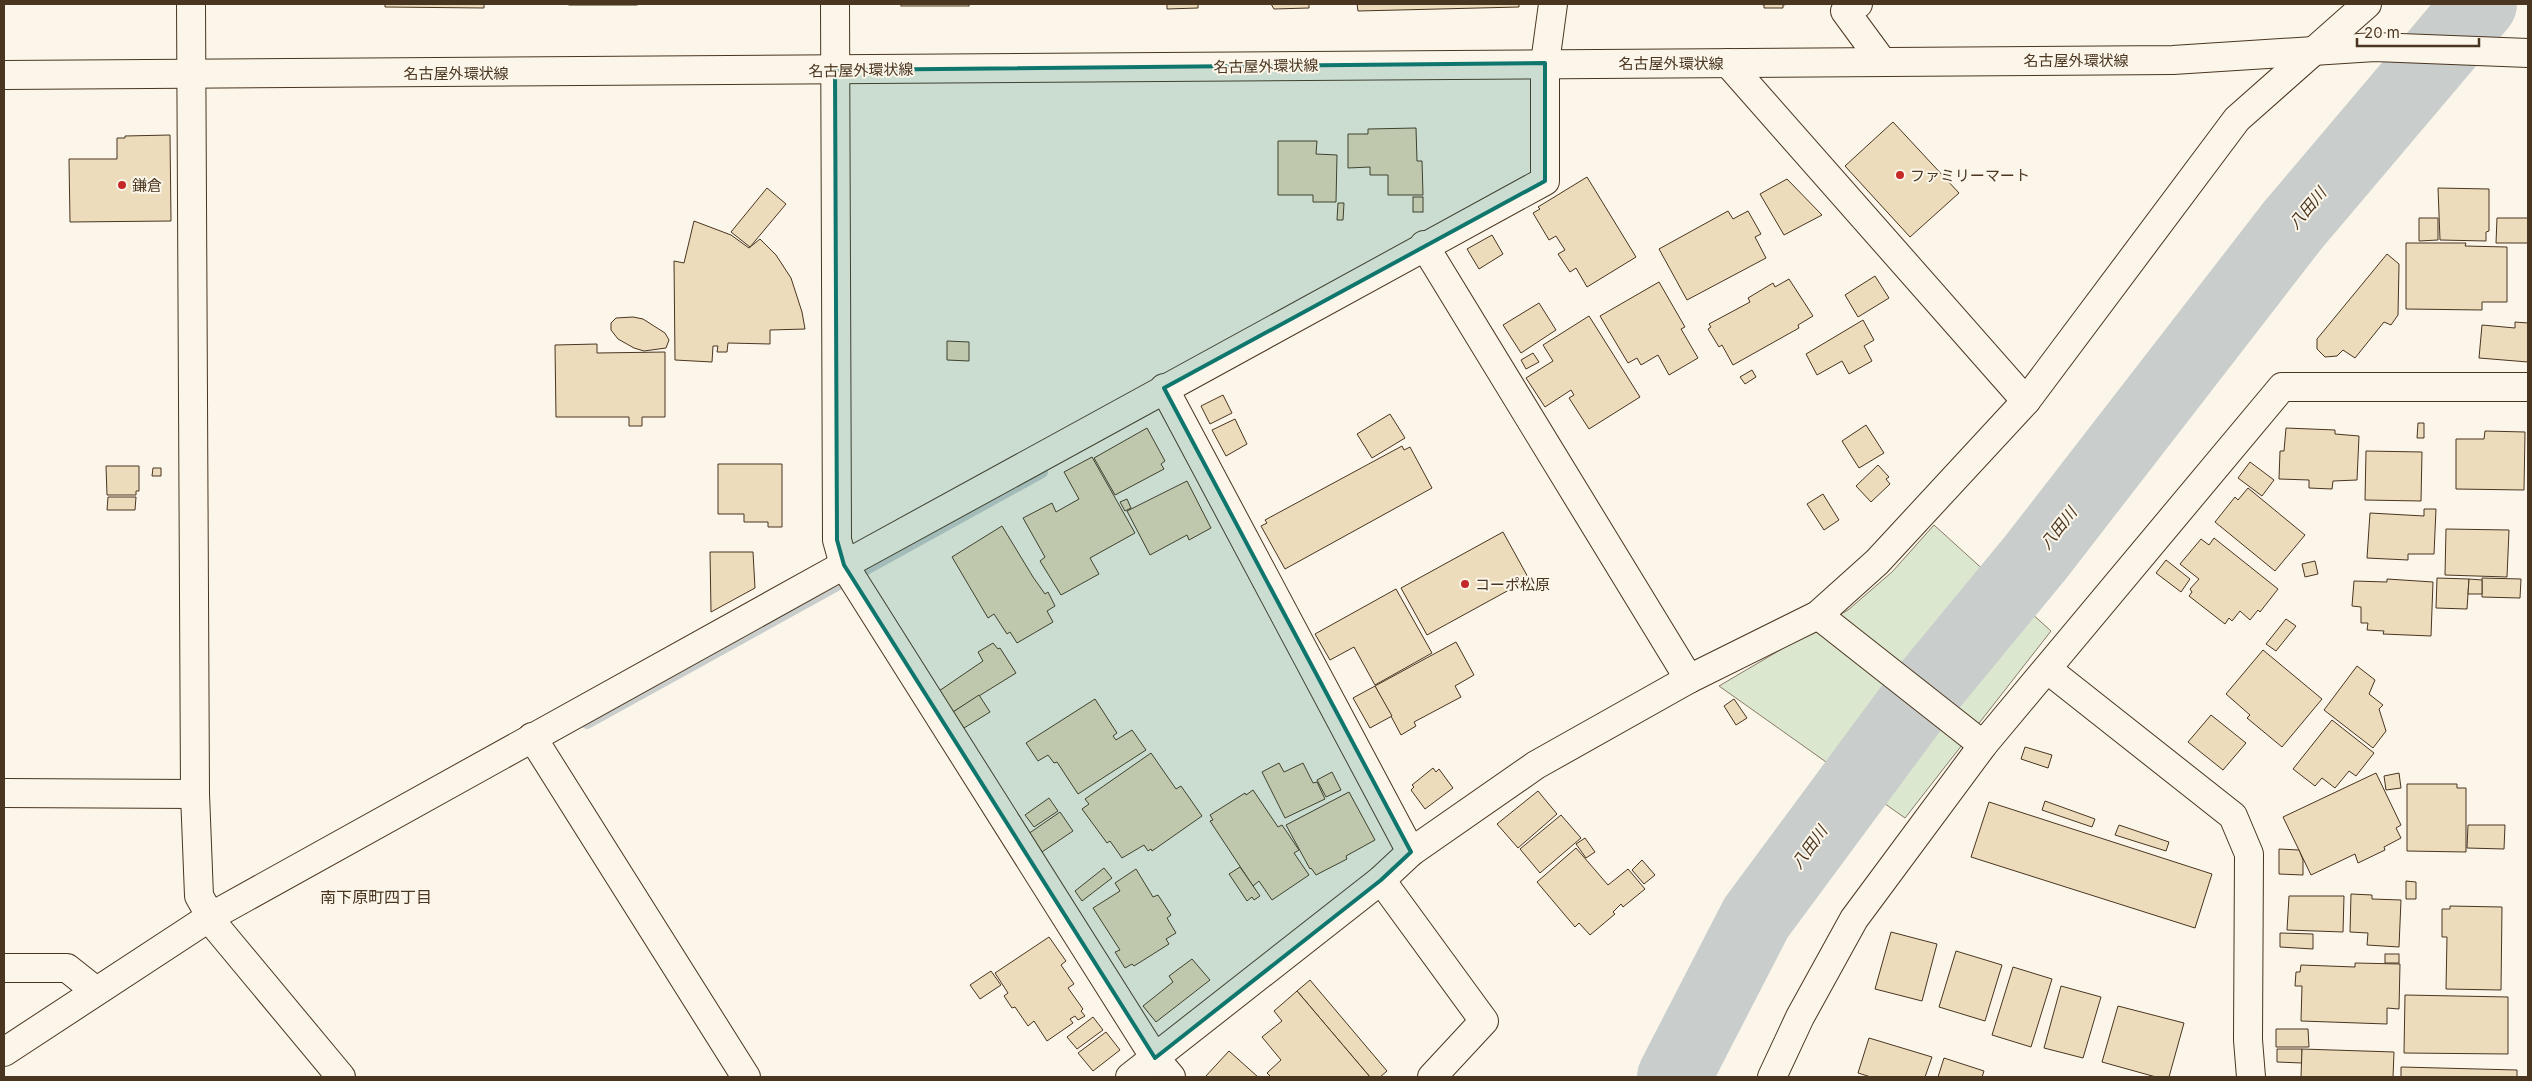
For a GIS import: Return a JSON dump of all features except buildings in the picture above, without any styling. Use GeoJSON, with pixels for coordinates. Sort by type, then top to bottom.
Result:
{"type":"FeatureCollection","features":[{"type":"Feature","properties":{"kind":"street"},"geometry":{"type":"LineString","coordinates":[[191,4],[194,794],[199,896],[210,917],[340,1077]]}},
{"type":"Feature","properties":{"kind":"street"},"geometry":{"type":"LineString","coordinates":[[834,4],[837,540],[844,565],[1163,1067]]}},
{"type":"Feature","properties":{"kind":"street"},"geometry":{"type":"LineString","coordinates":[[4,1052],[210,917],[1164,388],[1424,245],[1545,181],[1545,63],[1553,4]]}},
{"type":"Feature","properties":{"kind":"street"},"geometry":{"type":"LineString","coordinates":[[1858,4],[1845,11],[1881,60]]}},
{"type":"Feature","properties":{"kind":"street"},"geometry":{"type":"LineString","coordinates":[[1130,1077],[1163,1067],[1381,880],[1411,852],[1536,766],[1689,679],[1818,615],[1877,562],[2026,401],[2237,119],[2367,4]]}},
{"type":"Feature","properties":{"kind":"street","name":"名古屋外環状線"},"geometry":{"type":"LineString","coordinates":[[4,75],[1728,63],[1881,60],[2173,60],[2313,52],[2375,46],[2528,53]]}},
{"type":"Feature","properties":{"kind":"street"},"geometry":{"type":"LineString","coordinates":[[1728,63],[2026,401]]}},
{"type":"Feature","properties":{"kind":"street"},"geometry":{"type":"LineString","coordinates":[[1424,245],[1689,679]]}},
{"type":"Feature","properties":{"kind":"street"},"geometry":{"type":"LineString","coordinates":[[1772,1077],[1800,1017],[1854,919],[1975,740],[2047,669],[2282,387],[2528,386]]}},
{"type":"Feature","properties":{"kind":"street"},"geometry":{"type":"LineString","coordinates":[[1164,388],[1411,852]]}},
{"type":"Feature","properties":{"kind":"street"},"geometry":{"type":"LineString","coordinates":[[1818,615],[1975,740]]}},
{"type":"Feature","properties":{"kind":"street"},"geometry":{"type":"LineString","coordinates":[[2047,669],[2233,816],[2249,854],[2248,1040],[2250,1077]]}},
{"type":"Feature","properties":{"kind":"street"},"geometry":{"type":"LineString","coordinates":[[532,738],[746,1077]]}},
{"type":"Feature","properties":{"kind":"street"},"geometry":{"type":"LineString","coordinates":[[4,793],[194,794]]}},
{"type":"Feature","properties":{"kind":"street"},"geometry":{"type":"LineString","coordinates":[[1381,880],[1484,1021],[1432,1077]]}},
{"type":"Feature","properties":{"kind":"street"},"geometry":{"type":"LineString","coordinates":[[4,968],[67,968],[96,991]]}},
{"type":"Feature","properties":{"kind":"highlighted area"},"geometry":{"type":"Polygon","coordinates":[[[1545,63],[1545,181],[1164,388],[1411,852],[1381,880],[1155,1058],[844,565],[837,540],[835,70],[1545,63]]]}},
{"type":"Feature","properties":{"kind":"green space"},"geometry":{"type":"Polygon","coordinates":[[[1934,525],[2051,631],[1905,818],[1719,686],[1848,610],[1892,572],[1934,525]]]}},
{"type":"Feature","properties":{"kind":"waterway","name":"八田川"},"geometry":{"type":"LineString","coordinates":[[1674,1077],[1756,918],[1909,711],[2036,557],[2293,225],[2480,4]]}},
{"type":"Feature","properties":{"kind":"waterway"},"geometry":{"type":"LineString","coordinates":[[587,723],[1042,472]]}},
{"type":"Feature","properties":{"kind":"place","name":"ファミリーマート"},"geometry":{"type":"Point","coordinates":[1900,175]}},
{"type":"Feature","properties":{"kind":"place","name":"鎌倉"},"geometry":{"type":"Point","coordinates":[122,185]}},
{"type":"Feature","properties":{"kind":"place","name":"コーポ松原"},"geometry":{"type":"Point","coordinates":[1465,584]}},
{"type":"Feature","properties":{"kind":"district","name":"南下原町四丁目"},"geometry":{"type":"Point","coordinates":[376,897]}}]}
